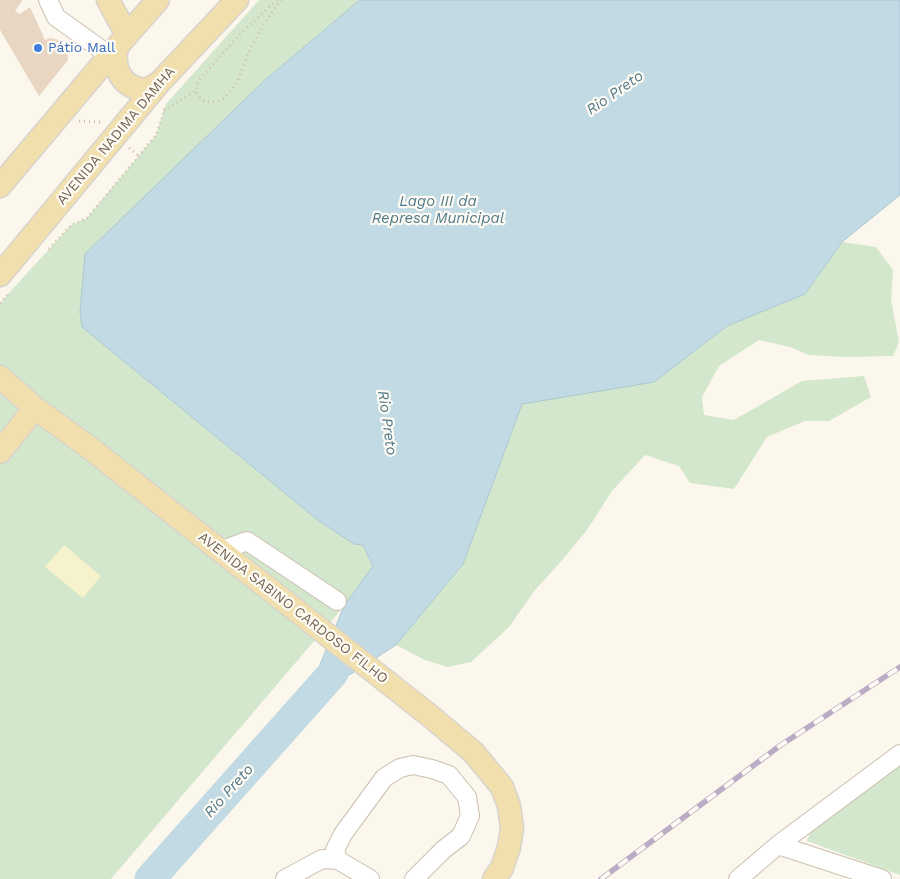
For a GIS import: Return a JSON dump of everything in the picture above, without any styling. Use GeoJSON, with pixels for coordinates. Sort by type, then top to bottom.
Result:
{"type":"FeatureCollection","features":[{"type":"Feature","properties":{"kind":"main road"},"geometry":{"type":"LineString","coordinates":[[108,0],[118,46],[115,56],[116,69],[123,80],[134,88],[146,90],[159,83]]}},
{"type":"Feature","properties":{"kind":"main road","name":"AVENIDA NADIMA DAMHA"},"geometry":{"type":"LineString","coordinates":[[4,284],[17,255],[159,83],[236,0]]}},
{"type":"Feature","properties":{"kind":"main road"},"geometry":{"type":"LineString","coordinates":[[0,186],[154,2]]}},
{"type":"Feature","properties":{"kind":"main road","name":"AVENIDA SABINO CARDOSO FILHO"},"geometry":{"type":"LineString","coordinates":[[0,376],[36,408],[90,448],[473,752],[502,787],[509,806],[512,828],[509,847],[502,868],[494,879]]}},
{"type":"Feature","properties":{"kind":"main road"},"geometry":{"type":"LineString","coordinates":[[0,452],[36,408]]}},
{"type":"Feature","properties":{"kind":"street"},"geometry":{"type":"LineString","coordinates":[[48,0],[56,18],[118,46]]}},
{"type":"Feature","properties":{"kind":"street"},"geometry":{"type":"LineString","coordinates":[[220,551],[247,541],[337,601]]}},
{"type":"Feature","properties":{"kind":"street"},"geometry":{"type":"LineString","coordinates":[[738,879],[778,845],[900,754]]}},
{"type":"Feature","properties":{"kind":"street"},"geometry":{"type":"LineString","coordinates":[[338,860],[335,850],[343,834],[384,778],[400,768],[413,765],[432,769],[449,776],[467,796],[470,816],[461,836],[443,850],[414,879]]}},
{"type":"Feature","properties":{"kind":"street"},"geometry":{"type":"LineString","coordinates":[[778,845],[882,879]]}},
{"type":"Feature","properties":{"kind":"street"},"geometry":{"type":"LineString","coordinates":[[285,879],[322,859],[338,860],[370,879]]}},
{"type":"Feature","properties":{"kind":"path"},"geometry":{"type":"LineString","coordinates":[[277,0],[241,33],[199,80],[195,91],[201,99],[217,102],[227,96],[234,87],[250,50],[268,16],[282,0]]}},
{"type":"Feature","properties":{"kind":"path"},"geometry":{"type":"LineString","coordinates":[[45,254],[71,225],[87,218],[156,135],[166,104]]}},
{"type":"Feature","properties":{"kind":"path"},"geometry":{"type":"LineString","coordinates":[[74,122],[100,122],[138,156]]}},
{"type":"Feature","properties":{"kind":"path"},"geometry":{"type":"LineString","coordinates":[[0,303],[4,284]]}},
{"type":"Feature","properties":{"kind":"green space"},"geometry":{"type":"Polygon","coordinates":[[[259,0],[360,0],[264,81],[82,327],[319,521],[354,544],[363,545],[373,566],[344,606],[111,879],[0,879],[0,303],[71,225],[87,218],[156,135],[166,104],[259,0]]]}},
{"type":"Feature","properties":{"kind":"green space"},"geometry":{"type":"Polygon","coordinates":[[[842,242],[876,247],[893,270],[891,300],[899,342],[893,356],[844,357],[809,355],[790,347],[759,340],[719,366],[702,397],[704,415],[734,420],[802,381],[864,376],[871,397],[829,421],[805,421],[767,437],[734,489],[690,483],[679,466],[645,455],[612,491],[587,530],[535,590],[509,627],[471,662],[448,667],[425,660],[396,645],[463,564],[522,403],[654,382],[727,326],[805,294],[842,242]]]}},
{"type":"Feature","properties":{"kind":"green space"},"geometry":{"type":"Polygon","coordinates":[[[900,763],[900,875],[807,841],[811,830],[900,763]]]}},
{"type":"Feature","properties":{"kind":"sand"},"geometry":{"type":"Polygon","coordinates":[[[64,545],[101,576],[83,598],[45,567],[64,545]]]}},
{"type":"Feature","properties":{"kind":"water","name":"Lago III da Represa Municipal"},"geometry":{"type":"Polygon","coordinates":[[[360,0],[900,0],[900,195],[842,242],[805,294],[727,326],[654,382],[522,404],[463,564],[396,645],[304,704],[344,606],[373,566],[363,545],[354,544],[319,521],[82,327],[80,312],[85,254],[264,81],[360,0]]]}},
{"type":"Feature","properties":{"kind":"building","name":"Pátio Mall"},"geometry":{"type":"Polygon","coordinates":[[[0,0],[21,0],[15,11],[20,14],[30,7],[45,40],[50,38],[59,40],[67,50],[68,60],[39,96],[0,30],[0,0]]]}},
{"type":"Feature","properties":{"kind":"waterway","name":"Rio Preto"},"geometry":{"type":"LineString","coordinates":[[150,879],[333,673]]}},
{"type":"Feature","properties":{"kind":"railway"},"geometry":{"type":"LineString","coordinates":[[601,879],[781,745],[900,667]]}},
{"type":"Feature","properties":{"kind":"place","name":"Pátio Mall"},"geometry":{"type":"Point","coordinates":[38,48]}}]}
